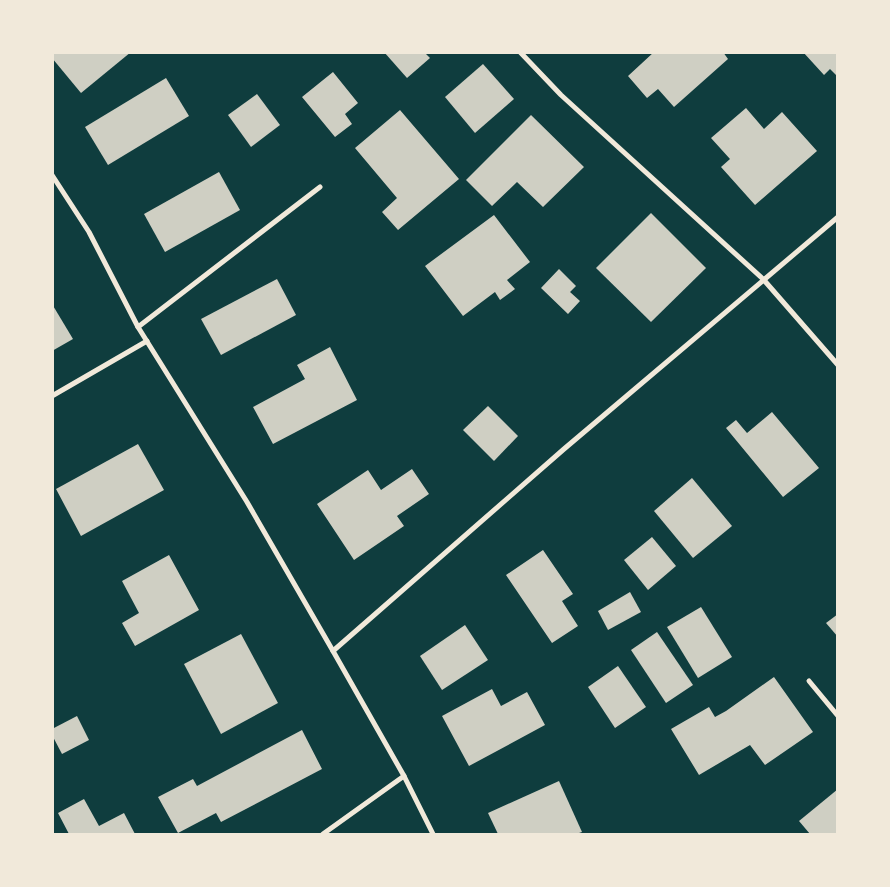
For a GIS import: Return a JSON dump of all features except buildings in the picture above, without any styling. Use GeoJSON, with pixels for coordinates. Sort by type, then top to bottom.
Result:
{"type":"FeatureCollection","features":[{"type":"Feature","properties":{"kind":"street"},"geometry":{"type":"LineString","coordinates":[[520,52],[561,95],[763,279],[838,365]]}},
{"type":"Feature","properties":{"kind":"street"},"geometry":{"type":"LineString","coordinates":[[52,175],[89,232],[138,327],[247,502],[404,776],[433,834]]}},
{"type":"Feature","properties":{"kind":"street"},"geometry":{"type":"LineString","coordinates":[[138,327],[320,187]]}},
{"type":"Feature","properties":{"kind":"street"},"geometry":{"type":"LineString","coordinates":[[333,651],[542,468],[838,217]]}},
{"type":"Feature","properties":{"kind":"street"},"geometry":{"type":"LineString","coordinates":[[52,396],[147,341]]}},
{"type":"Feature","properties":{"kind":"street"},"geometry":{"type":"LineString","coordinates":[[809,681],[838,716]]}},
{"type":"Feature","properties":{"kind":"street"},"geometry":{"type":"LineString","coordinates":[[323,834],[404,776]]}}]}
